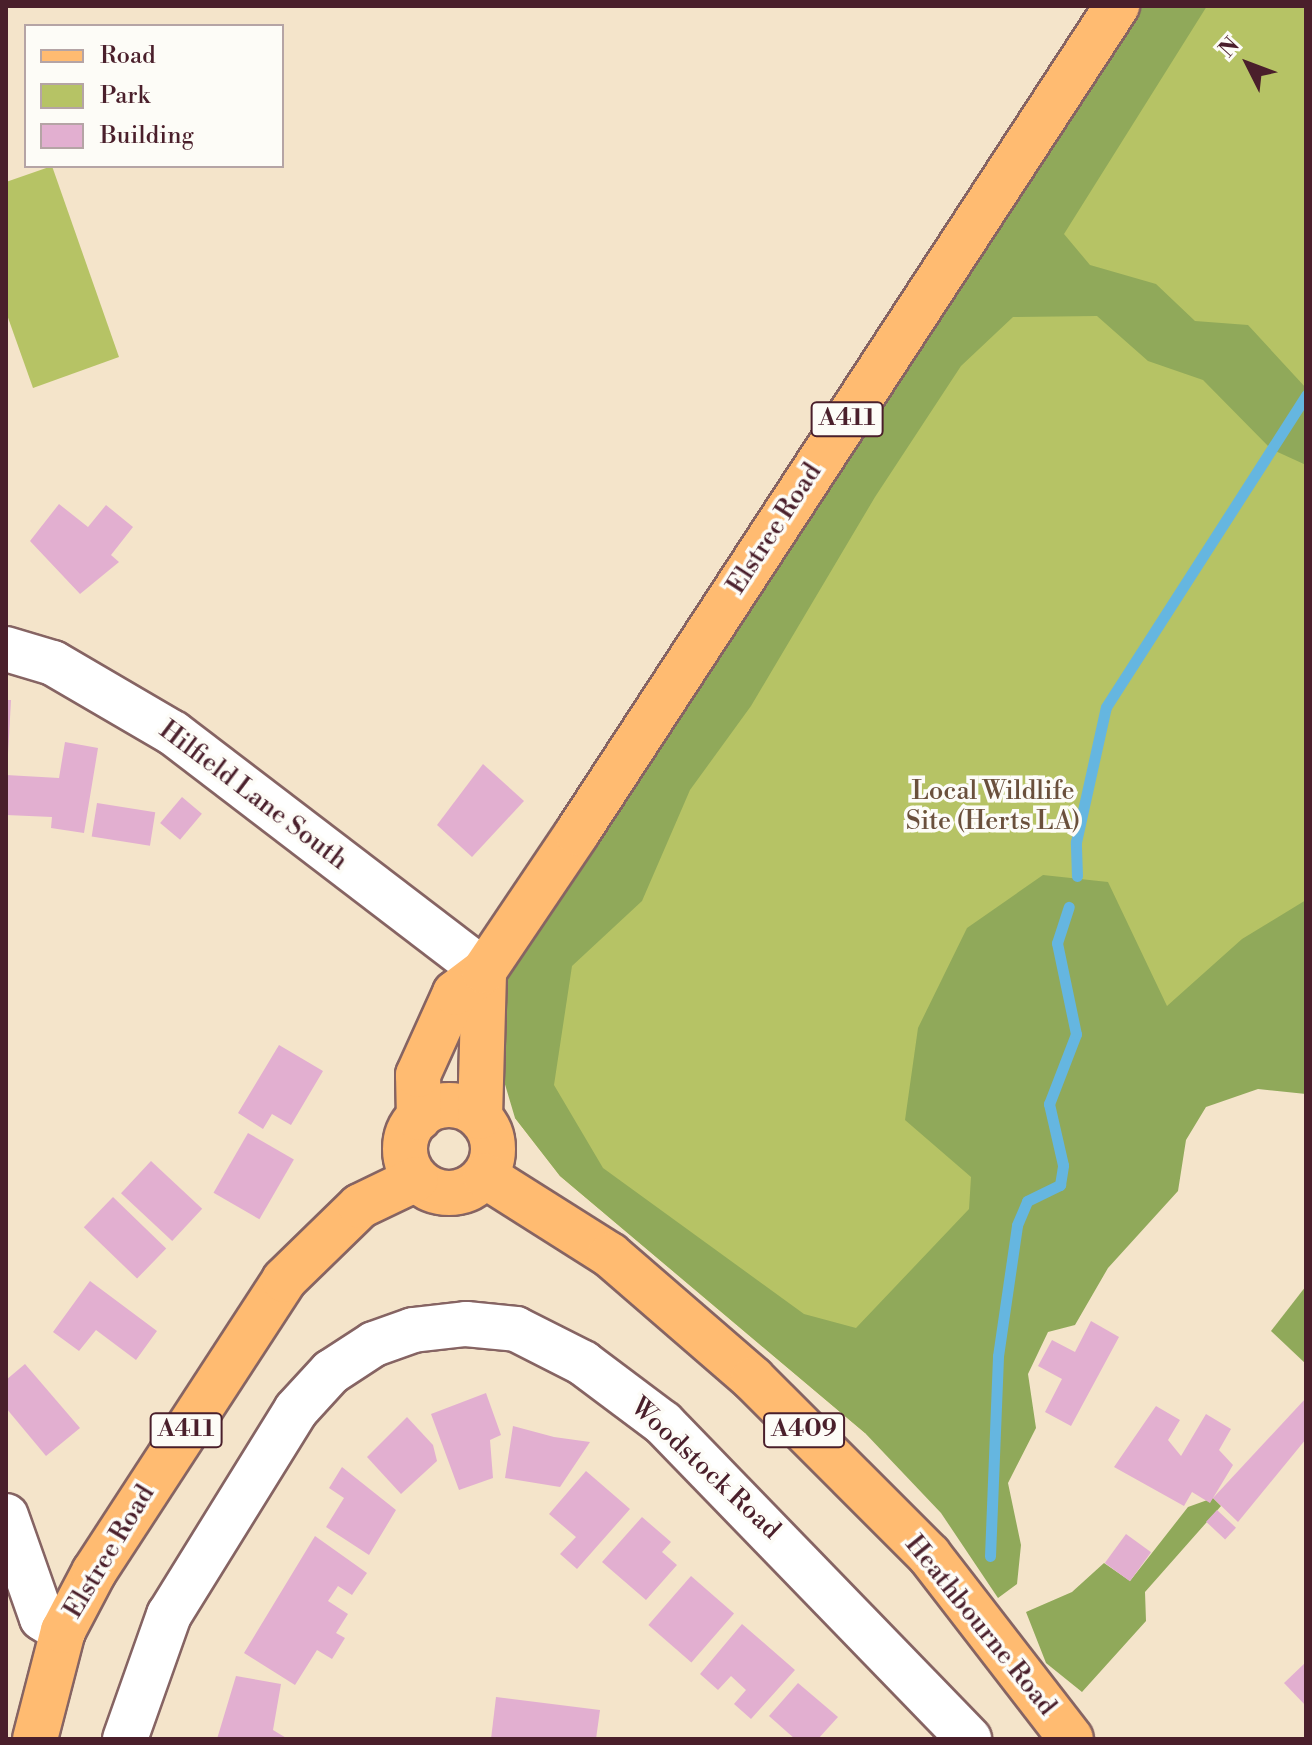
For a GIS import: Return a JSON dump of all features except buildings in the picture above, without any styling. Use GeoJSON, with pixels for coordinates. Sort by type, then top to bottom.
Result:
{"type":"FeatureCollection","features":[{"type":"Feature","properties":{"kind":"main road","name":"Elstree Road"},"geometry":{"type":"LineString","coordinates":[[35,1739],[37,1625],[284,1280],[360,1206],[416,1179],[406,1144],[419,1118],[418,1075],[455,993],[484,971],[1117,6]]}},
{"type":"Feature","properties":{"kind":"main road"},"geometry":{"type":"LineString","coordinates":[[416,1179],[453,1194],[485,1176],[493,1145],[480,1117],[484,971]]}},
{"type":"Feature","properties":{"kind":"main road"},"geometry":{"type":"LineString","coordinates":[[419,1118],[446,1105],[480,1117]]}},
{"type":"Feature","properties":{"kind":"main road","name":"Heathbourne Road"},"geometry":{"type":"LineString","coordinates":[[485,1176],[610,1255],[753,1379],[929,1555],[1071,1739]]}},
{"type":"Feature","properties":{"kind":"street","name":"Hilfield Lane South"},"geometry":{"type":"LineString","coordinates":[[6,649],[53,663],[173,733],[484,971]]}},
{"type":"Feature","properties":{"kind":"street","name":"Woodstock Road"},"geometry":{"type":"LineString","coordinates":[[125,1739],[169,1615],[296,1410],[331,1372],[374,1344],[413,1330],[466,1324],[516,1329],[583,1363],[663,1423],[969,1739]]}},
{"type":"Feature","properties":{"kind":"street"},"geometry":{"type":"LineString","coordinates":[[6,1516],[37,1625]]}},
{"type":"Feature","properties":{"kind":"green space","name":"Local Wildlife Site (Herts LA)"},"geometry":{"type":"Polygon","coordinates":[[[1137,6],[1306,6],[1306,941],[865,1433],[560,1176],[515,1118],[570,876],[648,766],[1137,6]]]}},
{"type":"Feature","properties":{"kind":"green space"},"geometry":{"type":"Polygon","coordinates":[[[1137,6],[1207,6],[1064,234],[1090,265],[1156,284],[1195,321],[1248,325],[1306,388],[1306,465],[1271,449],[1203,380],[1148,361],[1097,316],[1013,317],[961,366],[875,497],[751,706],[690,790],[642,901],[572,966],[554,1085],[603,1168],[804,1314],[856,1328],[969,1209],[971,1177],[905,1120],[918,1028],[967,928],[1043,875],[1108,882],[1167,1006],[1242,939],[1306,900],[1306,1094],[1258,1089],[1206,1107],[1186,1140],[1178,1191],[1108,1268],[1075,1325],[1048,1332],[1028,1374],[1036,1428],[1008,1483],[1021,1545],[1017,1584],[998,1598],[941,1513],[865,1433],[560,1176],[515,1118],[493,1044],[508,971],[648,766],[1137,6]]]}},
{"type":"Feature","properties":{"kind":"green space"},"geometry":{"type":"Polygon","coordinates":[[[53,168],[119,357],[33,388],[6,312],[6,182],[53,168]]]}},
{"type":"Feature","properties":{"kind":"green space"},"geometry":{"type":"Polygon","coordinates":[[[1306,1286],[1306,1364],[1271,1331],[1306,1286]]]}},
{"type":"Feature","properties":{"kind":"green space"},"geometry":{"type":"Polygon","coordinates":[[[1213,1498],[1221,1506],[1145,1592],[1146,1621],[1082,1692],[1046,1663],[1026,1612],[1072,1592],[1104,1563],[1130,1581],[1188,1507],[1213,1498]]]}},
{"type":"Feature","properties":{"kind":"waterway"},"geometry":{"type":"LineString","coordinates":[[1077,876],[1076,842],[1106,707],[1306,395]]}},
{"type":"Feature","properties":{"kind":"waterway"},"geometry":{"type":"LineString","coordinates":[[990,1556],[998,1356],[1017,1225],[1027,1201],[1060,1185],[1063,1165],[1049,1104],[1076,1034],[1057,943],[1069,907]]}}]}
